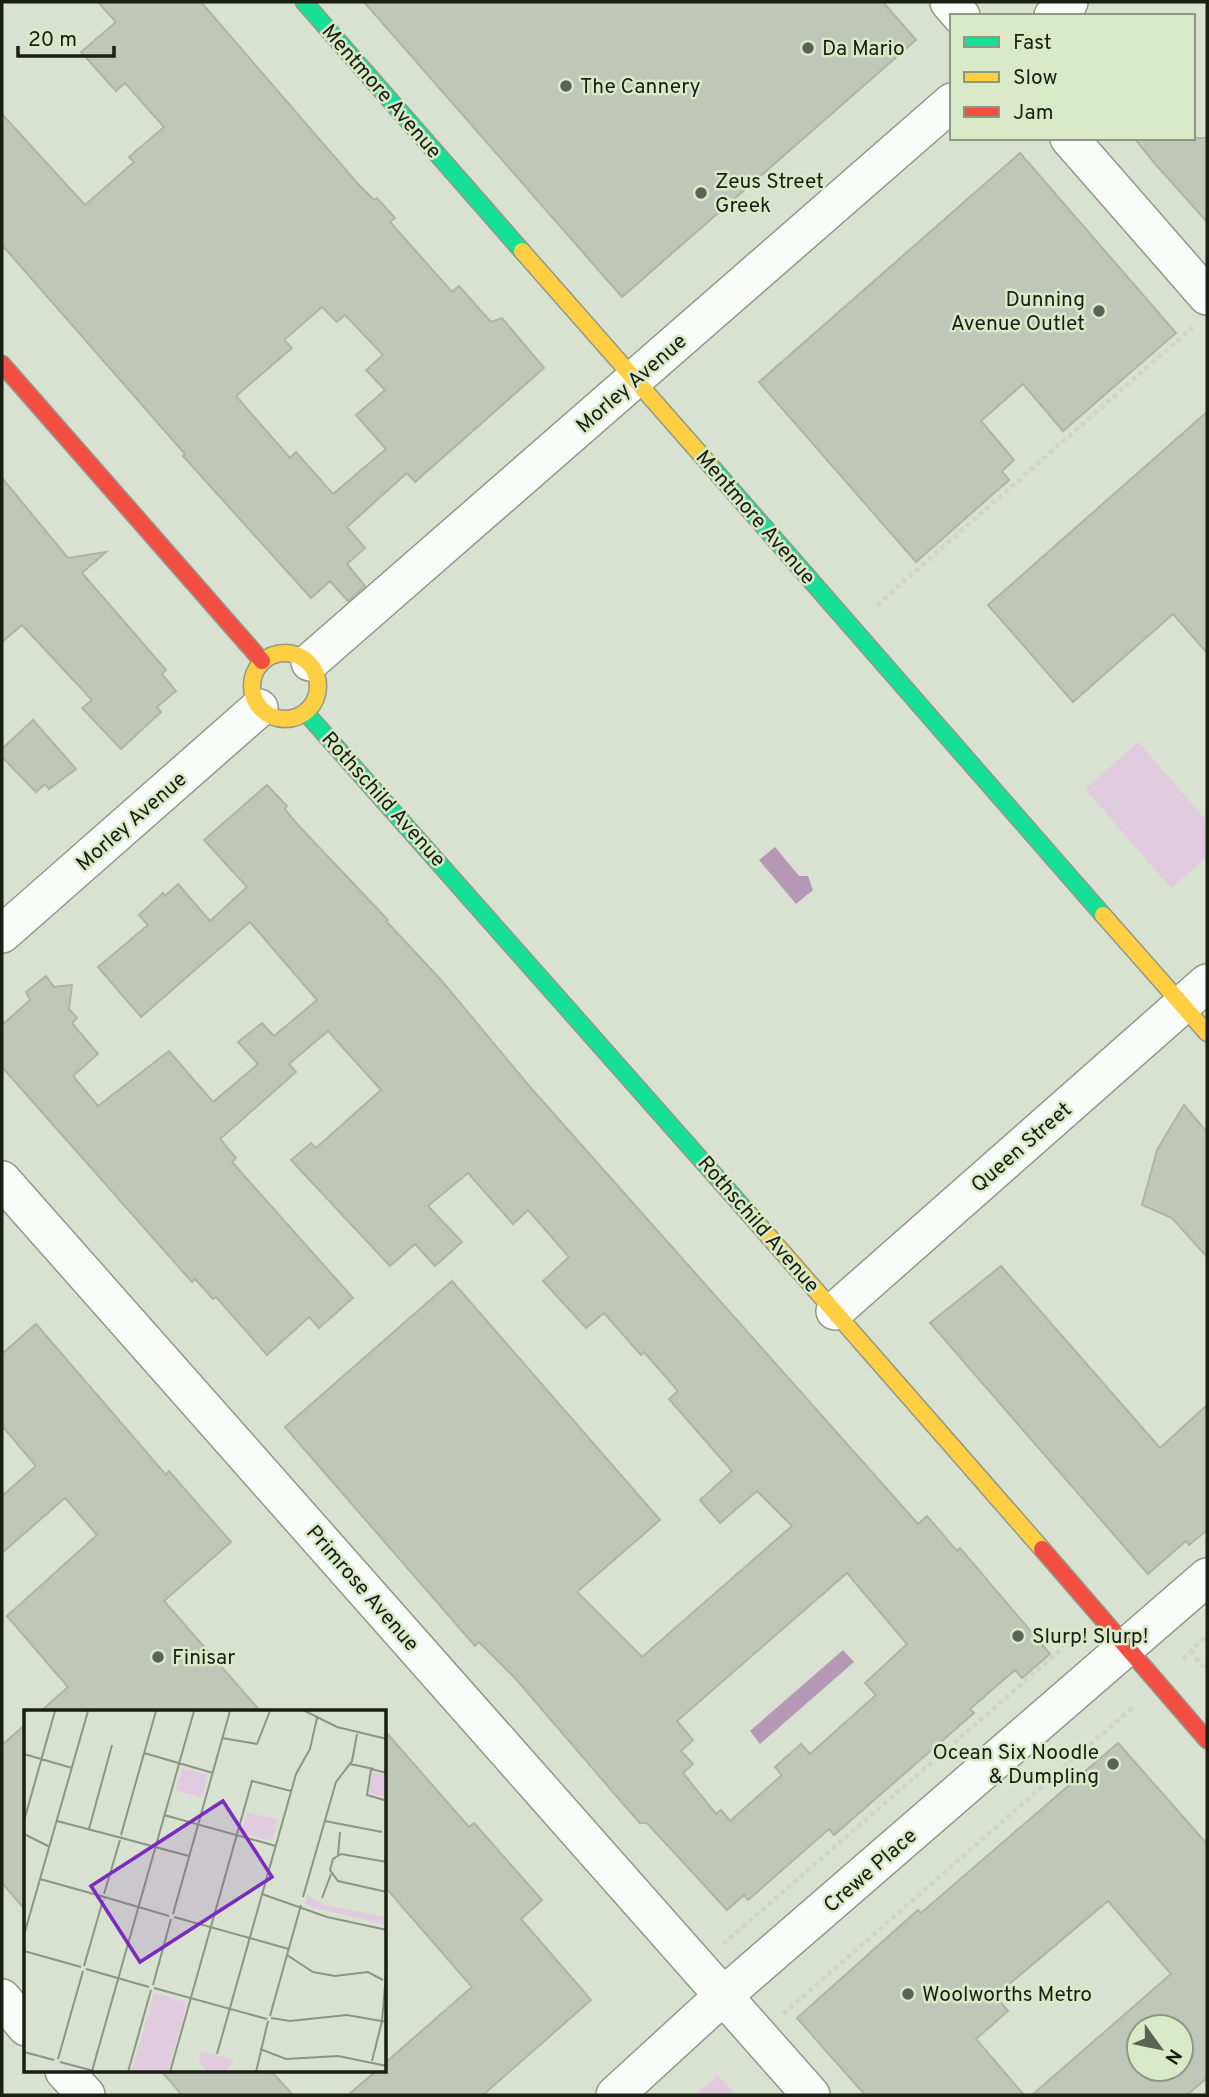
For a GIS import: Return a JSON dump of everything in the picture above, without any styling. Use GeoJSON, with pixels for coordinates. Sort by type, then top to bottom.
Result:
{"type":"FeatureCollection","features":[{"type":"Feature","properties":{"kind":"street","name":"Mentmore Avenue"},"geometry":{"type":"LineString","coordinates":[[304,2],[853,626],[1195,993],[1207,1033]]}},
{"type":"Feature","properties":{"kind":"street"},"geometry":{"type":"LineString","coordinates":[[1055,14],[1069,2]]}},
{"type":"Feature","properties":{"kind":"street","name":"Morley Avenue"},"geometry":{"type":"LineString","coordinates":[[310,663],[950,104]]}},
{"type":"Feature","properties":{"kind":"street"},"geometry":{"type":"LineString","coordinates":[[1071,140],[1202,310]]}},
{"type":"Feature","properties":{"kind":"street"},"geometry":{"type":"LineString","coordinates":[[2,364],[262,661]]}},
{"type":"Feature","properties":{"kind":"street"},"geometry":{"type":"LineString","coordinates":[[286,652],[299,655],[310,663],[316,672],[318,694],[306,713],[294,719],[282,719],[259,708],[251,689],[256,669],[262,661],[274,654],[286,652]]}},
{"type":"Feature","properties":{"kind":"street","name":"Morley Avenue"},"geometry":{"type":"LineString","coordinates":[[2,934],[259,708]]}},
{"type":"Feature","properties":{"kind":"street","name":"Rothschild Avenue"},"geometry":{"type":"LineString","coordinates":[[306,713],[835,1311],[1207,1740]]}},
{"type":"Feature","properties":{"kind":"street","name":"Queen Street"},"geometry":{"type":"LineString","coordinates":[[835,1311],[1195,993]]}},
{"type":"Feature","properties":{"kind":"street","name":"Primrose Avenue"},"geometry":{"type":"LineString","coordinates":[[2,1180],[811,2095]]}},
{"type":"Feature","properties":{"kind":"street","name":"Crewe Place"},"geometry":{"type":"LineString","coordinates":[[615,2095],[723,1996],[1207,1577]]}},
{"type":"Feature","properties":{"kind":"street"},"geometry":{"type":"LineString","coordinates":[[2,1998],[24,2025]]}},
{"type":"Feature","properties":{"kind":"street"},"geometry":{"type":"LineString","coordinates":[[65,2072],[86,2095]]}},
{"type":"Feature","properties":{"kind":"path"},"geometry":{"type":"LineString","coordinates":[[853,626],[1202,310]]}},
{"type":"Feature","properties":{"kind":"path"},"geometry":{"type":"LineString","coordinates":[[1175,1669],[1207,1636]]}},
{"type":"Feature","properties":{"kind":"path"},"geometry":{"type":"LineString","coordinates":[[717,1949],[1064,1647]]}},
{"type":"Feature","properties":{"kind":"path"},"geometry":{"type":"LineString","coordinates":[[1190,1651],[1207,1671]]}},
{"type":"Feature","properties":{"kind":"path"},"geometry":{"type":"LineString","coordinates":[[758,2035],[1124,1717]]}},
{"type":"Feature","properties":{"kind":"shaded area"},"geometry":{"type":"Polygon","coordinates":[[[1138,742],[1207,821],[1207,857],[1171,888],[1085,789],[1138,742]]]}},
{"type":"Feature","properties":{"kind":"shaded area"},"geometry":{"type":"Polygon","coordinates":[[[775,847],[799,876],[808,876],[813,890],[796,904],[759,860],[775,847]]]}},
{"type":"Feature","properties":{"kind":"shaded area"},"geometry":{"type":"Polygon","coordinates":[[[843,1650],[854,1662],[760,1744],[750,1731],[843,1650]]]}},
{"type":"Feature","properties":{"kind":"shaded area"},"geometry":{"type":"Polygon","coordinates":[[[718,2075],[736,2095],[695,2095],[718,2075]]]}},
{"type":"Feature","properties":{"kind":"building"},"geometry":{"type":"Polygon","coordinates":[[[98,2],[201,2],[358,184],[374,200],[377,198],[395,218],[390,222],[452,292],[459,286],[491,322],[502,318],[544,368],[415,482],[407,473],[347,527],[365,548],[347,564],[365,586],[348,601],[330,581],[311,598],[183,456],[185,454],[2,245],[2,114],[85,205],[134,162],[129,157],[164,127],[125,83],[116,91],[81,52],[116,22],[98,2]],[[322,307],[284,340],[292,348],[236,396],[290,458],[296,452],[333,494],[386,449],[356,415],[385,390],[366,370],[383,355],[345,315],[337,322],[322,307]]]}},
{"type":"Feature","properties":{"kind":"building","name":"The Cannery"},"geometry":{"type":"Polygon","coordinates":[[[364,2],[883,2],[916,40],[622,297],[364,2]]]}},
{"type":"Feature","properties":{"kind":"building"},"geometry":{"type":"Polygon","coordinates":[[[1207,138],[1207,222],[1136,140],[1207,138]]]}},
{"type":"Feature","properties":{"kind":"building"},"geometry":{"type":"Polygon","coordinates":[[[1020,153],[1176,333],[1063,431],[1023,384],[981,421],[1014,460],[1002,471],[1009,480],[916,562],[759,382],[1020,153]]]}},
{"type":"Feature","properties":{"kind":"building"},"geometry":{"type":"Polygon","coordinates":[[[1207,412],[1207,653],[1173,614],[1073,702],[988,605],[1207,412]]]}},
{"type":"Feature","properties":{"kind":"building"},"geometry":{"type":"Polygon","coordinates":[[[2,478],[68,558],[106,552],[82,573],[166,670],[162,674],[176,691],[157,707],[161,712],[121,749],[82,708],[92,700],[22,625],[2,642],[2,478]]]}},
{"type":"Feature","properties":{"kind":"building"},"geometry":{"type":"Polygon","coordinates":[[[33,720],[76,769],[49,789],[45,784],[36,792],[2,757],[2,749],[33,720]]]}},
{"type":"Feature","properties":{"kind":"building"},"geometry":{"type":"Polygon","coordinates":[[[267,785],[287,806],[285,809],[297,824],[388,920],[386,921],[441,980],[530,1087],[918,1524],[927,1516],[957,1551],[960,1548],[1050,1654],[1022,1678],[1015,1670],[970,1709],[974,1713],[834,1835],[829,1829],[748,1900],[744,1895],[727,1910],[647,1823],[640,1823],[515,1678],[479,1642],[475,1646],[285,1427],[452,1281],[660,1520],[577,1592],[642,1657],[792,1526],[757,1491],[720,1523],[700,1500],[732,1471],[669,1399],[678,1391],[644,1352],[641,1355],[604,1313],[586,1328],[543,1281],[569,1257],[528,1210],[513,1224],[468,1173],[428,1206],[462,1242],[435,1266],[415,1244],[390,1266],[291,1160],[311,1143],[316,1148],[381,1090],[328,1031],[289,1064],[296,1072],[220,1139],[236,1158],[232,1162],[353,1298],[319,1328],[309,1317],[267,1355],[216,1297],[213,1299],[195,1279],[192,1282],[2,1067],[2,1025],[30,1000],[26,992],[46,976],[54,987],[72,985],[69,1009],[77,1018],[72,1023],[98,1054],[73,1076],[98,1106],[169,1051],[213,1102],[258,1064],[238,1042],[262,1023],[274,1036],[317,1000],[250,922],[141,1017],[98,967],[148,925],[139,915],[163,893],[165,896],[178,884],[210,921],[247,887],[204,840],[267,785]],[[847,1573],[677,1721],[693,1740],[681,1751],[693,1764],[683,1773],[716,1814],[721,1810],[730,1821],[782,1775],[775,1767],[801,1744],[810,1754],[876,1695],[865,1683],[907,1644],[847,1573]]]}},
{"type":"Feature","properties":{"kind":"building"},"geometry":{"type":"Polygon","coordinates":[[[1184,1105],[1207,1132],[1207,1257],[1172,1218],[1142,1205],[1157,1150],[1184,1105]]]}},
{"type":"Feature","properties":{"kind":"building"},"geometry":{"type":"Polygon","coordinates":[[[1001,1266],[1160,1448],[1207,1405],[1207,1530],[1189,1545],[1186,1541],[1148,1574],[930,1323],[1001,1266]]]}},
{"type":"Feature","properties":{"kind":"building"},"geometry":{"type":"Polygon","coordinates":[[[36,1324],[166,1475],[169,1471],[231,1542],[164,1601],[259,1710],[42,1710],[68,1687],[7,1616],[97,1535],[65,1498],[2,1553],[2,1496],[36,1466],[2,1426],[2,1354],[36,1324]]]}},
{"type":"Feature","properties":{"kind":"building"},"geometry":{"type":"Polygon","coordinates":[[[24,1726],[24,1909],[2,1883],[2,1745],[24,1726]]]}},
{"type":"Feature","properties":{"kind":"building"},"geometry":{"type":"Polygon","coordinates":[[[387,1733],[469,1827],[474,1823],[542,1900],[521,1919],[591,2000],[483,2095],[348,2095],[375,2072],[387,2072],[387,2061],[472,1987],[387,1889],[387,1733]]]}},
{"type":"Feature","properties":{"kind":"building"},"geometry":{"type":"Polygon","coordinates":[[[1118,1743],[1207,1844],[1207,2078],[1187,2095],[1032,2095],[1125,2014],[1125,2083],[1195,2083],[1195,2013],[1126,2013],[1171,1974],[1108,1901],[995,1996],[1008,2011],[976,2039],[1024,2095],[865,2095],[797,2018],[918,1910],[921,1913],[1118,1743]]]}},
{"type":"Feature","properties":{"kind":"building"},"geometry":{"type":"Polygon","coordinates":[[[162,2072],[272,2072],[293,2095],[182,2095],[162,2072]]]}},
{"type":"Feature","properties":{"kind":"traffic: fast"},"geometry":{"type":"LineString","coordinates":[[304,2],[522,251]]}},
{"type":"Feature","properties":{"kind":"traffic: fast"},"geometry":{"type":"LineString","coordinates":[[710,465],[1103,915]]}},
{"type":"Feature","properties":{"kind":"traffic: fast"},"geometry":{"type":"LineString","coordinates":[[306,713],[750,1215]]}},
{"type":"Feature","properties":{"kind":"traffic: slow"},"geometry":{"type":"LineString","coordinates":[[522,251],[710,465]]}},
{"type":"Feature","properties":{"kind":"traffic: slow"},"geometry":{"type":"LineString","coordinates":[[278,653],[292,653],[304,658],[313,667],[318,686],[316,699],[309,710],[292,719],[278,719],[266,714],[257,705],[252,693],[252,679],[257,667],[266,658],[278,653]]}},
{"type":"Feature","properties":{"kind":"traffic: slow"},"geometry":{"type":"LineString","coordinates":[[1103,915],[1207,1033]]}},
{"type":"Feature","properties":{"kind":"traffic: slow"},"geometry":{"type":"LineString","coordinates":[[750,1215],[1042,1549]]}},
{"type":"Feature","properties":{"kind":"traffic: jam"},"geometry":{"type":"LineString","coordinates":[[2,364],[262,661]]}},
{"type":"Feature","properties":{"kind":"traffic: jam"},"geometry":{"type":"LineString","coordinates":[[1042,1549],[1207,1740]]}},
{"type":"Feature","properties":{"kind":"place","name":"Da Mario"},"geometry":{"type":"Point","coordinates":[808,48]}},
{"type":"Feature","properties":{"kind":"place","name":"The Cannery"},"geometry":{"type":"Point","coordinates":[566,86]}},
{"type":"Feature","properties":{"kind":"place","name":"Zeus Street Greek"},"geometry":{"type":"Point","coordinates":[701,193]}},
{"type":"Feature","properties":{"kind":"place","name":"Dunning Avenue Outlet"},"geometry":{"type":"Point","coordinates":[1099,311]}},
{"type":"Feature","properties":{"kind":"place","name":"Slurp! Slurp!"},"geometry":{"type":"Point","coordinates":[1018,1636]}},
{"type":"Feature","properties":{"kind":"place","name":"Finisar"},"geometry":{"type":"Point","coordinates":[158,1657]}},
{"type":"Feature","properties":{"kind":"place","name":"Ocean Six Noodle & Dumpling"},"geometry":{"type":"Point","coordinates":[1113,1764]}},
{"type":"Feature","properties":{"kind":"place","name":"Woolworths Metro"},"geometry":{"type":"Point","coordinates":[908,1994]}}]}
